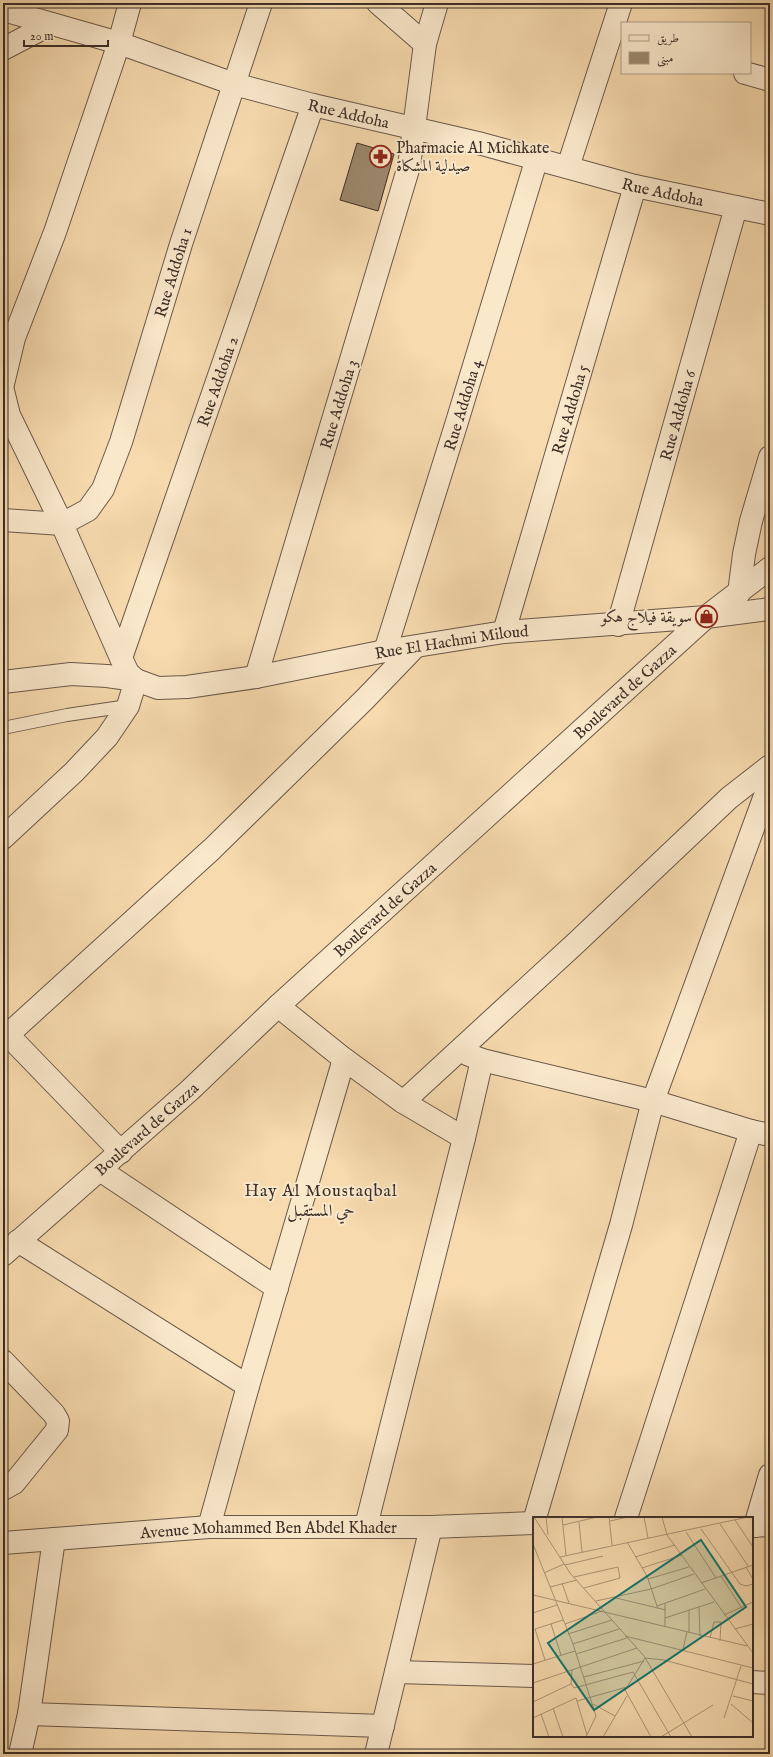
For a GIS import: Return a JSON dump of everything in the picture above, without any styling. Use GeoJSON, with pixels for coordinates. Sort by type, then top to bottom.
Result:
{"type":"FeatureCollection","features":[{"type":"Feature","properties":{"kind":"street"},"geometry":{"type":"LineString","coordinates":[[3,384],[7,358],[55,232],[119,43],[130,3]]}},
{"type":"Feature","properties":{"kind":"street","name":"Rue Addoha 1"},"geometry":{"type":"LineString","coordinates":[[62,524],[88,510],[104,489],[121,442],[181,244],[261,3]]}},
{"type":"Feature","properties":{"kind":"street"},"geometry":{"type":"LineString","coordinates":[[378,3],[425,44]]}},
{"type":"Feature","properties":{"kind":"street","name":"Rue Addoha 3"},"geometry":{"type":"LineString","coordinates":[[256,677],[409,166],[425,44],[437,3]]}},
{"type":"Feature","properties":{"kind":"street"},"geometry":{"type":"LineString","coordinates":[[568,167],[616,38],[621,3]]}},
{"type":"Feature","properties":{"kind":"street","name":"Rue Addoha"},"geometry":{"type":"LineString","coordinates":[[3,10],[119,43],[234,84],[313,105],[537,158],[635,186],[770,214]]}},
{"type":"Feature","properties":{"kind":"street"},"geometry":{"type":"LineString","coordinates":[[3,49],[51,24]]}},
{"type":"Feature","properties":{"kind":"street"},"geometry":{"type":"LineString","coordinates":[[749,74],[770,80]]}},
{"type":"Feature","properties":{"kind":"street","name":"Rue Addoha 2"},"geometry":{"type":"LineString","coordinates":[[121,658],[313,105]]}},
{"type":"Feature","properties":{"kind":"street","name":"Rue Addoha 4"},"geometry":{"type":"LineString","coordinates":[[385,651],[456,425],[537,158]]}},
{"type":"Feature","properties":{"kind":"street","name":"Rue Addoha 5"},"geometry":{"type":"LineString","coordinates":[[504,632],[635,186]]}},
{"type":"Feature","properties":{"kind":"street","name":"Rue Addoha 6"},"geometry":{"type":"LineString","coordinates":[[618,625],[736,206]]}},
{"type":"Feature","properties":{"kind":"street"},"geometry":{"type":"LineString","coordinates":[[3,391],[9,415],[62,524],[128,673],[136,680],[128,706],[107,737],[74,772],[3,838]]}},
{"type":"Feature","properties":{"kind":"street"},"geometry":{"type":"LineString","coordinates":[[739,593],[744,554],[751,521],[770,457]]}},
{"type":"Feature","properties":{"kind":"street"},"geometry":{"type":"LineString","coordinates":[[3,520],[62,524]]}},
{"type":"Feature","properties":{"kind":"street","name":"Boulevard de Gazza"},"geometry":{"type":"LineString","coordinates":[[10,1248],[190,1090],[278,1006],[706,617],[770,568]]}},
{"type":"Feature","properties":{"kind":"street","name":"Rue El Hachmi Miloud"},"geometry":{"type":"LineString","coordinates":[[3,682],[71,674],[107,676],[136,680],[158,688],[187,687],[256,677],[385,651],[504,632],[618,625],[706,617],[770,609]]}},
{"type":"Feature","properties":{"kind":"street"},"geometry":{"type":"LineString","coordinates":[[120,1152],[5,1037],[212,849],[365,699],[415,647]]}},
{"type":"Feature","properties":{"kind":"street"},"geometry":{"type":"LineString","coordinates":[[403,1102],[457,1050],[577,942],[730,798],[770,766]]}},
{"type":"Feature","properties":{"kind":"street"},"geometry":{"type":"LineString","coordinates":[[535,1517],[620,1225],[653,1101],[770,782]]}},
{"type":"Feature","properties":{"kind":"street"},"geometry":{"type":"LineString","coordinates":[[278,1006],[344,1059],[403,1102],[464,1138]]}},
{"type":"Feature","properties":{"kind":"street"},"geometry":{"type":"LineString","coordinates":[[457,1050],[482,1060],[653,1101],[760,1133],[626,1517]]}},
{"type":"Feature","properties":{"kind":"street"},"geometry":{"type":"LineString","coordinates":[[210,1527],[248,1386],[344,1059]]}},
{"type":"Feature","properties":{"kind":"street"},"geometry":{"type":"LineString","coordinates":[[366,1526],[464,1138],[482,1060]]}},
{"type":"Feature","properties":{"kind":"street"},"geometry":{"type":"LineString","coordinates":[[100,1170],[277,1288]]}},
{"type":"Feature","properties":{"kind":"street"},"geometry":{"type":"LineString","coordinates":[[10,1248],[248,1386]]}},
{"type":"Feature","properties":{"kind":"street"},"geometry":{"type":"LineString","coordinates":[[3,1361],[54,1414],[58,1421],[57,1430],[38,1454],[14,1483],[3,1489]]}},
{"type":"Feature","properties":{"kind":"street"},"geometry":{"type":"LineString","coordinates":[[759,1526],[770,1475]]}},
{"type":"Feature","properties":{"kind":"street","name":"Avenue Mohammed Ben Abdel Khader"},"geometry":{"type":"LineString","coordinates":[[3,1543],[210,1527],[431,1527],[533,1522]]}},
{"type":"Feature","properties":{"kind":"street"},"geometry":{"type":"LineString","coordinates":[[376,1754],[431,1527]]}},
{"type":"Feature","properties":{"kind":"street"},"geometry":{"type":"LineString","coordinates":[[20,1754],[29,1714],[54,1539]]}},
{"type":"Feature","properties":{"kind":"street"},"geometry":{"type":"LineString","coordinates":[[396,1672],[533,1676]]}},
{"type":"Feature","properties":{"kind":"street"},"geometry":{"type":"LineString","coordinates":[[753,1682],[770,1683]]}},
{"type":"Feature","properties":{"kind":"street"},"geometry":{"type":"LineString","coordinates":[[29,1714],[383,1726]]}},
{"type":"Feature","properties":{"kind":"lane"},"geometry":{"type":"LineString","coordinates":[[3,728],[67,715],[128,706]]}},
{"type":"Feature","properties":{"kind":"building"},"geometry":{"type":"Polygon","coordinates":[[[357,143],[394,154],[378,211],[340,200],[357,143]]]}},
{"type":"Feature","properties":{"kind":"place","name":"Pharmacie Al Michkate صيدلية المشكاة"},"geometry":{"type":"Point","coordinates":[380,156]}},
{"type":"Feature","properties":{"kind":"place","name":"سويقة فيلاج هكو"},"geometry":{"type":"Point","coordinates":[707,616]}},
{"type":"Feature","properties":{"kind":"district","name":"Hay Al Moustaqbal حي المستقبل"},"geometry":{"type":"Point","coordinates":[321,1200]}}]}
